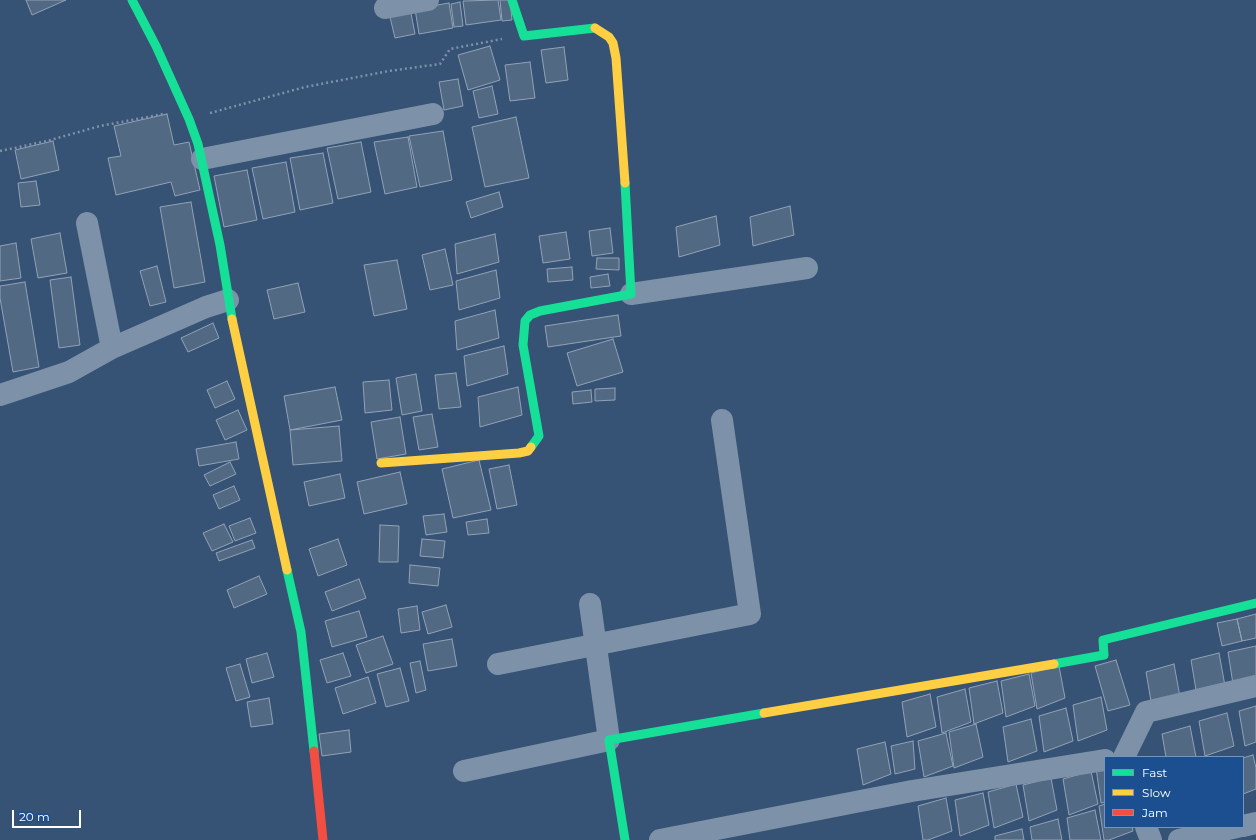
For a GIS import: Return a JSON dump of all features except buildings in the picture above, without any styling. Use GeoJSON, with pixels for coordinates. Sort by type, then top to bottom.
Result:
{"type":"FeatureCollection","features":[{"type":"Feature","properties":{"kind":"street"},"geometry":{"type":"LineString","coordinates":[[132,0],[185,109],[202,159],[220,245],[228,300],[260,454],[301,632],[323,840]]}},
{"type":"Feature","properties":{"kind":"street"},"geometry":{"type":"LineString","coordinates":[[385,8],[428,0]]}},
{"type":"Feature","properties":{"kind":"street"},"geometry":{"type":"LineString","coordinates":[[512,0],[524,36],[565,30],[595,28],[609,37],[613,43],[616,58],[623,147],[631,294]]}},
{"type":"Feature","properties":{"kind":"street"},"geometry":{"type":"LineString","coordinates":[[202,159],[433,114]]}},
{"type":"Feature","properties":{"kind":"street"},"geometry":{"type":"LineString","coordinates":[[87,223],[112,348]]}},
{"type":"Feature","properties":{"kind":"street"},"geometry":{"type":"LineString","coordinates":[[381,463],[519,453],[528,451],[536,443],[539,436],[523,345],[522,329],[525,321],[530,315],[540,311],[631,294],[807,268]]}},
{"type":"Feature","properties":{"kind":"street"},"geometry":{"type":"LineString","coordinates":[[0,395],[69,372],[112,348],[206,307],[228,300]]}},
{"type":"Feature","properties":{"kind":"street"},"geometry":{"type":"LineString","coordinates":[[498,664],[750,614],[722,420]]}},
{"type":"Feature","properties":{"kind":"street"},"geometry":{"type":"LineString","coordinates":[[464,771],[609,740],[1104,655],[1103,640],[1256,603]]}},
{"type":"Feature","properties":{"kind":"street"},"geometry":{"type":"LineString","coordinates":[[590,604],[624,840]]}},
{"type":"Feature","properties":{"kind":"street"},"geometry":{"type":"LineString","coordinates":[[1124,756],[1146,712],[1256,686]]}},
{"type":"Feature","properties":{"kind":"street"},"geometry":{"type":"LineString","coordinates":[[660,840],[912,791],[1104,760]]}},
{"type":"Feature","properties":{"kind":"street"},"geometry":{"type":"LineString","coordinates":[[1244,826],[1256,823]]}},
{"type":"Feature","properties":{"kind":"street"},"geometry":{"type":"LineString","coordinates":[[1146,828],[1151,840]]}},
{"type":"Feature","properties":{"kind":"street"},"geometry":{"type":"LineString","coordinates":[[1179,840],[1233,828]]}},
{"type":"Feature","properties":{"kind":"path"},"geometry":{"type":"LineString","coordinates":[[189,119],[305,87],[389,71],[438,65],[442,62],[450,49],[524,36]]}},
{"type":"Feature","properties":{"kind":"path"},"geometry":{"type":"LineString","coordinates":[[0,151],[47,141],[100,126],[185,109]]}},
{"type":"Feature","properties":{"kind":"traffic: fast"},"geometry":{"type":"LineString","coordinates":[[132,0],[156,46],[189,119],[198,144],[220,245],[232,319]]}},
{"type":"Feature","properties":{"kind":"traffic: fast"},"geometry":{"type":"LineString","coordinates":[[512,0],[524,36],[595,28]]}},
{"type":"Feature","properties":{"kind":"traffic: fast"},"geometry":{"type":"LineString","coordinates":[[531,447],[539,436],[523,345],[525,321],[530,315],[540,311],[631,294],[625,183]]}},
{"type":"Feature","properties":{"kind":"traffic: fast"},"geometry":{"type":"LineString","coordinates":[[287,570],[301,632],[314,751]]}},
{"type":"Feature","properties":{"kind":"traffic: fast"},"geometry":{"type":"LineString","coordinates":[[1054,664],[1104,655],[1103,640],[1256,603]]}},
{"type":"Feature","properties":{"kind":"traffic: fast"},"geometry":{"type":"LineString","coordinates":[[625,840],[609,740],[764,713]]}},
{"type":"Feature","properties":{"kind":"traffic: slow"},"geometry":{"type":"LineString","coordinates":[[595,28],[609,37],[613,43],[616,58],[625,183]]}},
{"type":"Feature","properties":{"kind":"traffic: slow"},"geometry":{"type":"LineString","coordinates":[[232,319],[287,570]]}},
{"type":"Feature","properties":{"kind":"traffic: slow"},"geometry":{"type":"LineString","coordinates":[[381,463],[519,453],[528,451],[531,447]]}},
{"type":"Feature","properties":{"kind":"traffic: slow"},"geometry":{"type":"LineString","coordinates":[[764,713],[1054,664]]}},
{"type":"Feature","properties":{"kind":"traffic: jam"},"geometry":{"type":"LineString","coordinates":[[314,751],[323,840]]}}]}
